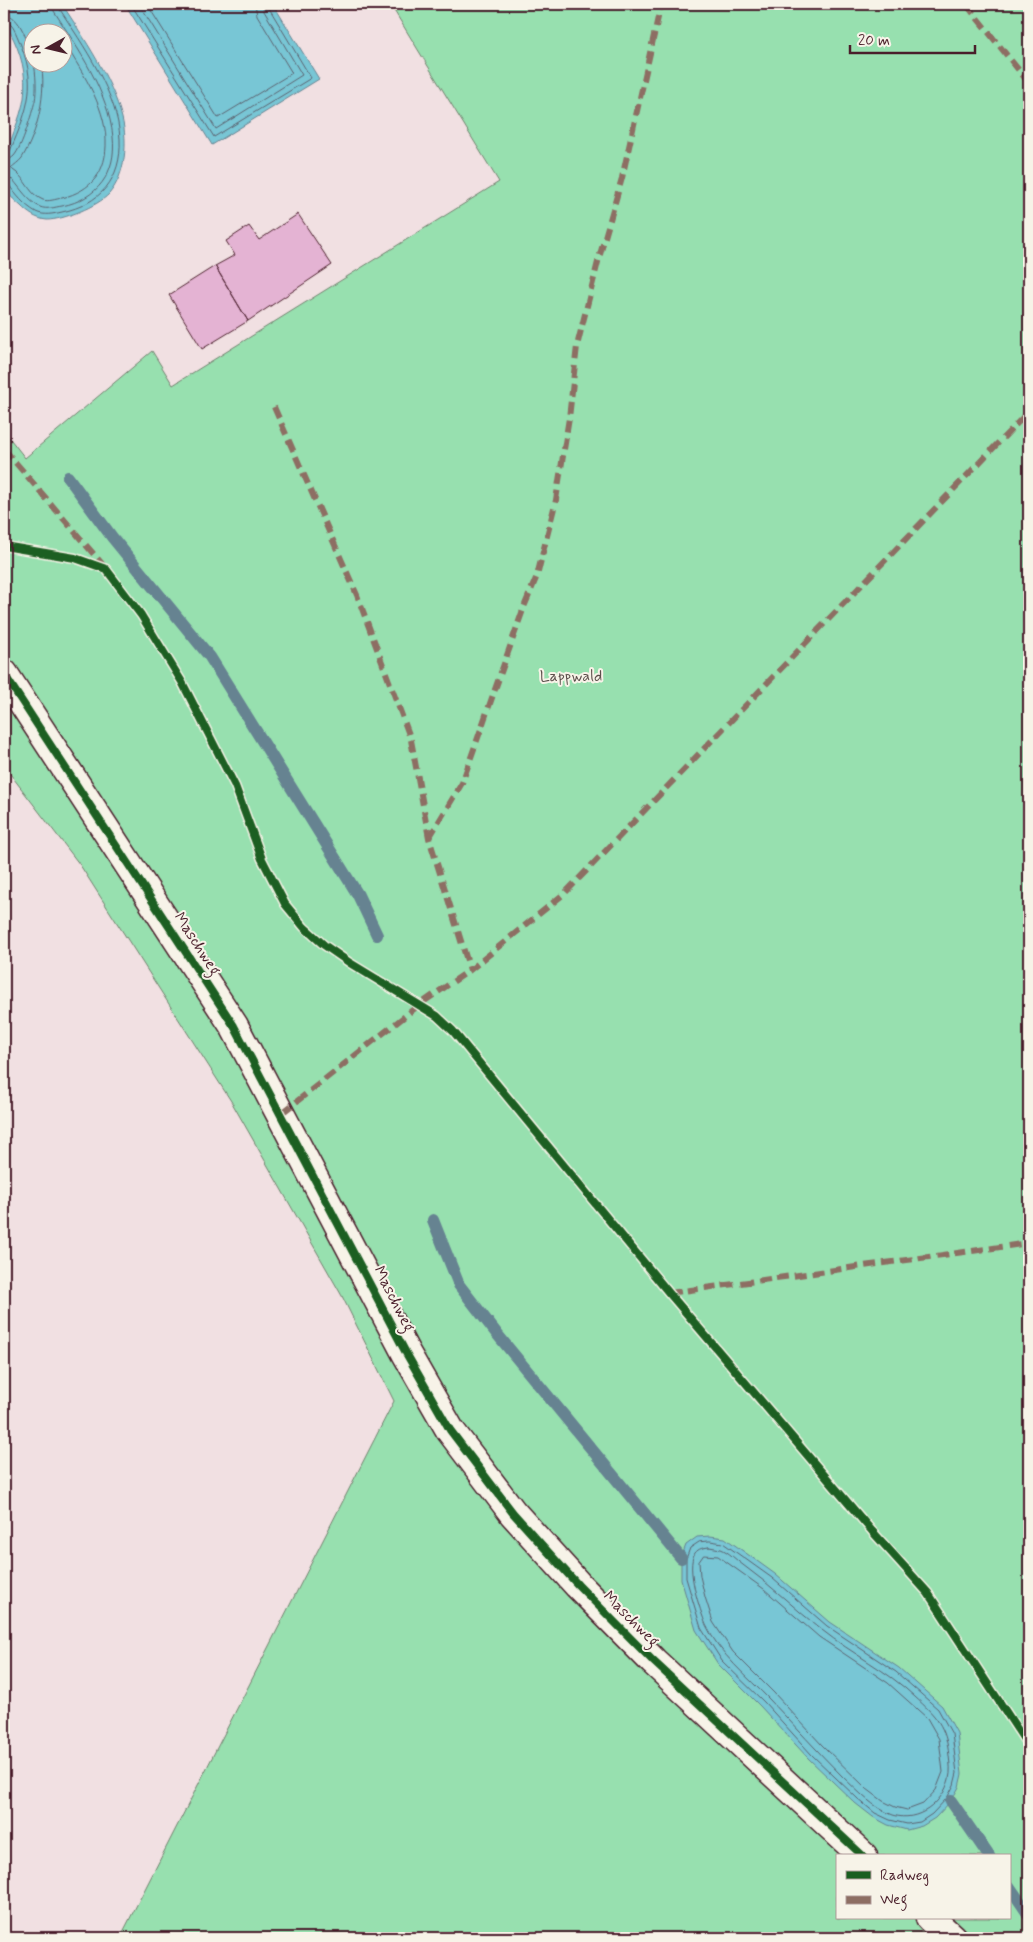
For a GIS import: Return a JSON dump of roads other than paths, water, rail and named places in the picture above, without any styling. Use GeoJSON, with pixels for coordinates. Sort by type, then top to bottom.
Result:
{"type":"FeatureCollection","features":[{"type":"Feature","properties":{"kind":"street","name":"Maschweg"},"geometry":{"type":"LineString","coordinates":[[4,674],[234,1026],[406,1353],[450,1430],[513,1513],[578,1585],[660,1667],[861,1854]]}},
{"type":"Feature","properties":{"kind":"street"},"geometry":{"type":"LineString","coordinates":[[932,1920],[952,1938]]}},
{"type":"Feature","properties":{"kind":"water"},"geometry":{"type":"Polygon","coordinates":[[[4,4],[62,4],[88,45],[117,103],[125,137],[124,158],[119,177],[115,186],[104,199],[80,212],[62,218],[47,220],[39,218],[26,211],[11,197],[4,185],[7,152],[24,98],[24,72],[72,72],[72,22],[22,22],[22,64],[14,40],[3,21],[4,4]]]}},
{"type":"Feature","properties":{"kind":"water"},"geometry":{"type":"Polygon","coordinates":[[[125,4],[273,4],[319,79],[212,145],[125,4]]]}},
{"type":"Feature","properties":{"kind":"water"},"geometry":{"type":"Polygon","coordinates":[[[697,1537],[725,1538],[775,1574],[830,1622],[899,1668],[942,1706],[957,1733],[962,1774],[959,1787],[951,1801],[935,1818],[922,1826],[907,1830],[888,1825],[873,1817],[855,1803],[808,1758],[718,1664],[696,1630],[681,1579],[681,1558],[686,1545],[697,1537]]]}},
{"type":"Feature","properties":{"kind":"waterway"},"geometry":{"type":"LineString","coordinates":[[68,477],[112,537],[210,657],[358,895],[377,935]]}},
{"type":"Feature","properties":{"kind":"waterway"},"geometry":{"type":"LineString","coordinates":[[433,1220],[459,1285],[681,1558]]}},
{"type":"Feature","properties":{"kind":"waterway"},"geometry":{"type":"LineString","coordinates":[[951,1801],[988,1854]]}},
{"type":"Feature","properties":{"kind":"waterway"},"geometry":{"type":"LineString","coordinates":[[1010,1887],[1029,1915]]}},
{"type":"Feature","properties":{"kind":"park label","name":"Lappwald"},"geometry":{"type":"Point","coordinates":[571,676]}}]}
